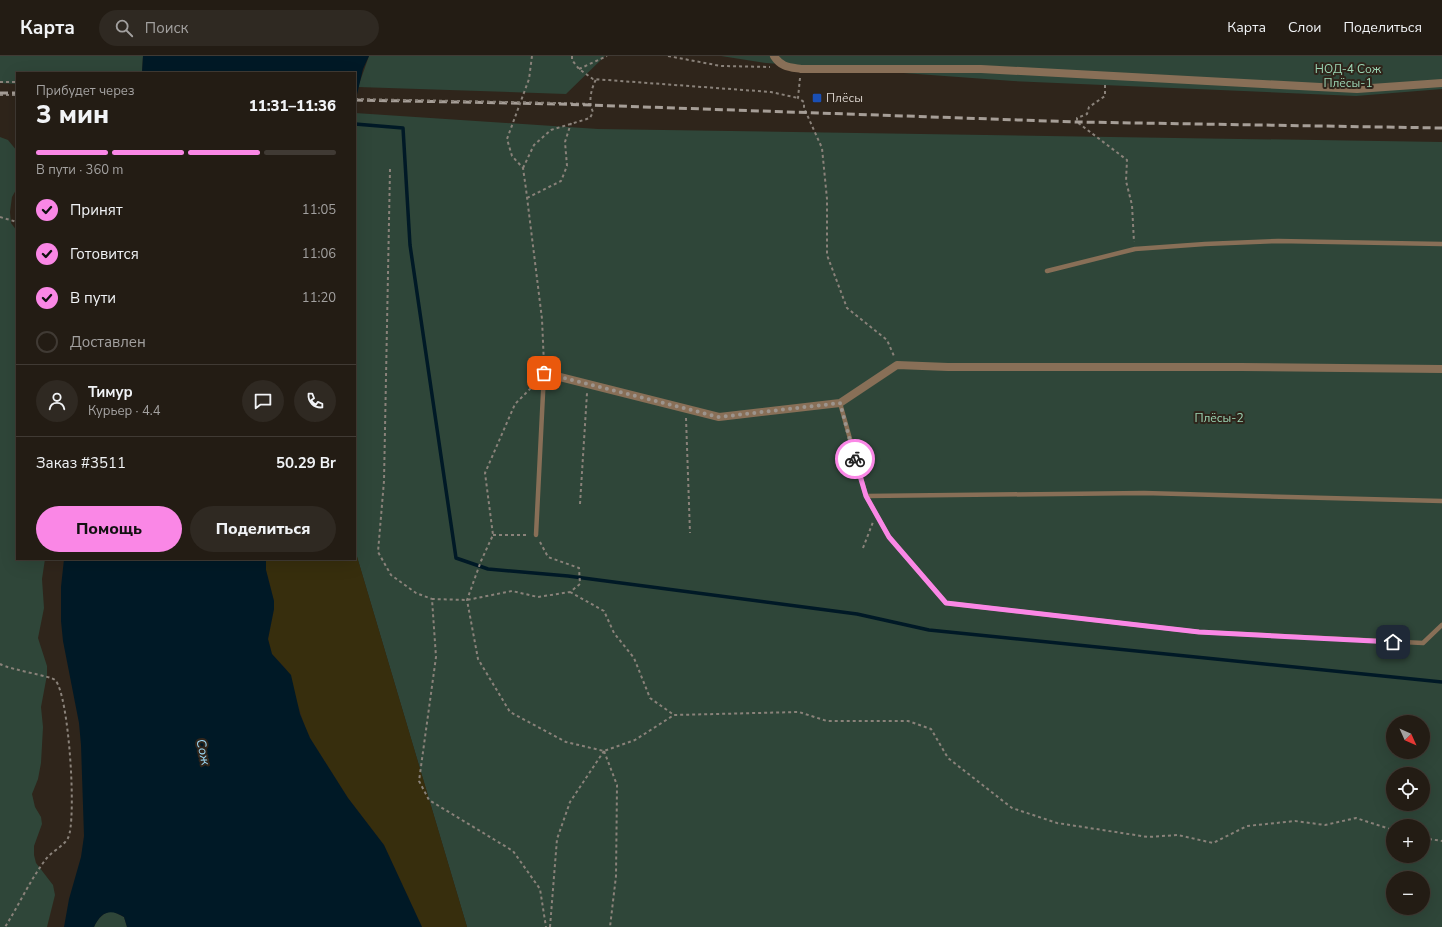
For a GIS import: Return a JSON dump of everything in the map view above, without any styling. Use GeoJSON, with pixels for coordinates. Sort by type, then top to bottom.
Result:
{"type":"FeatureCollection","features":[{"type":"Feature","properties":{"kind":"street"},"geometry":{"type":"LineString","coordinates":[[777,59],[786,67],[801,69],[981,69],[1357,89],[1442,83]]}},
{"type":"Feature","properties":{"kind":"street"},"geometry":{"type":"LineString","coordinates":[[544,373],[719,417],[840,403],[897,365],[948,367],[1442,369]]}},
{"type":"Feature","properties":{"kind":"lane"},"geometry":{"type":"LineString","coordinates":[[1047,271],[1135,249],[1278,241],[1442,244]]}},
{"type":"Feature","properties":{"kind":"lane"},"geometry":{"type":"LineString","coordinates":[[536,535],[544,373]]}},
{"type":"Feature","properties":{"kind":"lane"},"geometry":{"type":"LineString","coordinates":[[840,403],[866,496],[889,537],[946,603],[1199,632],[1423,643],[1442,625]]}},
{"type":"Feature","properties":{"kind":"lane"},"geometry":{"type":"LineString","coordinates":[[866,496],[1144,494],[1442,501]]}},
{"type":"Feature","properties":{"kind":"path"},"geometry":{"type":"LineString","coordinates":[[523,168],[512,156],[507,139],[529,79],[532,56]]}},
{"type":"Feature","properties":{"kind":"path"},"geometry":{"type":"LineString","coordinates":[[572,56],[572,60],[579,69],[593,79],[771,92],[798,98],[804,102],[804,108],[822,148],[827,199],[827,255],[847,308],[887,340],[897,365]]}},
{"type":"Feature","properties":{"kind":"path"},"geometry":{"type":"LineString","coordinates":[[579,69],[607,56]]}},
{"type":"Feature","properties":{"kind":"path"},"geometry":{"type":"LineString","coordinates":[[668,56],[721,66],[768,68],[777,59]]}},
{"type":"Feature","properties":{"kind":"path"},"geometry":{"type":"LineString","coordinates":[[798,98],[801,69]]}},
{"type":"Feature","properties":{"kind":"path"},"geometry":{"type":"LineString","coordinates":[[1105,75],[1104,96],[1089,107],[1087,114],[1077,118],[1077,122],[1127,160],[1126,181],[1132,205],[1135,249]]}},
{"type":"Feature","properties":{"kind":"path"},"geometry":{"type":"LineString","coordinates":[[596,79],[591,90],[591,104],[593,112],[590,118],[550,130],[534,145],[523,168],[542,319],[544,373],[532,388],[515,404],[485,473],[493,535],[481,561],[467,600],[478,659],[510,712],[566,742],[604,751],[635,740],[674,715],[799,712],[827,721],[908,721],[931,729],[948,758],[1012,808],[1057,823],[1148,837],[1178,835],[1213,843],[1247,826],[1295,821],[1324,824],[1356,818],[1386,828]]}},
{"type":"Feature","properties":{"kind":"path"},"geometry":{"type":"LineString","coordinates":[[0,82],[16,82]]}},
{"type":"Feature","properties":{"kind":"path"},"geometry":{"type":"LineString","coordinates":[[0,95],[16,95]]}},
{"type":"Feature","properties":{"kind":"path"},"geometry":{"type":"LineString","coordinates":[[356,99],[591,104]]}},
{"type":"Feature","properties":{"kind":"path"},"geometry":{"type":"LineString","coordinates":[[527,198],[561,181],[567,166],[565,142],[571,123]]}},
{"type":"Feature","properties":{"kind":"path"},"geometry":{"type":"LineString","coordinates":[[390,168],[384,482],[378,552],[391,575],[416,593],[432,599],[467,600],[512,591],[538,597],[570,592],[580,584],[579,568],[548,557],[536,535],[493,535]]}},
{"type":"Feature","properties":{"kind":"path"},"geometry":{"type":"LineString","coordinates":[[0,217],[16,222]]}},
{"type":"Feature","properties":{"kind":"path"},"geometry":{"type":"LineString","coordinates":[[580,504],[588,384]]}},
{"type":"Feature","properties":{"kind":"path"},"geometry":{"type":"LineString","coordinates":[[686,409],[690,533]]}},
{"type":"Feature","properties":{"kind":"path"},"geometry":{"type":"LineString","coordinates":[[863,548],[876,514]]}},
{"type":"Feature","properties":{"kind":"path"},"geometry":{"type":"LineString","coordinates":[[570,592],[604,611],[614,633],[634,658],[650,698],[674,715]]}},
{"type":"Feature","properties":{"kind":"path"},"geometry":{"type":"LineString","coordinates":[[432,599],[436,656],[419,782],[430,800],[513,851],[540,889],[546,927]]}},
{"type":"Feature","properties":{"kind":"path"},"geometry":{"type":"LineString","coordinates":[[0,664],[19,671],[54,679],[58,684],[66,722],[73,811],[71,830],[67,840],[46,858],[5,927]]}},
{"type":"Feature","properties":{"kind":"path"},"geometry":{"type":"LineString","coordinates":[[550,927],[557,839],[570,802],[604,751]]}},
{"type":"Feature","properties":{"kind":"path"},"geometry":{"type":"LineString","coordinates":[[604,751],[617,785],[616,876],[610,927]]}},
{"type":"Feature","properties":{"kind":"path"},"geometry":{"type":"LineString","coordinates":[[1430,839],[1442,841]]}},
{"type":"Feature","properties":{"kind":"green space"},"geometry":{"type":"Polygon","coordinates":[[[0,56],[143,56],[142,72],[16,72],[16,84],[0,83],[0,56]]]}},
{"type":"Feature","properties":{"kind":"green space"},"geometry":{"type":"Polygon","coordinates":[[[369,56],[605,56],[566,94],[358,87],[369,56]]]}},
{"type":"Feature","properties":{"kind":"green space","name":"НОД-4 Сож Плёсы-1"},"geometry":{"type":"Polygon","coordinates":[[[721,56],[1442,56],[1442,89],[1356,96],[1013,81],[766,63],[721,56]]]}},
{"type":"Feature","properties":{"kind":"green space","name":"Плёсы-2"},"geometry":{"type":"Polygon","coordinates":[[[356,113],[598,129],[1442,142],[1442,927],[467,927],[356,553],[356,113]]]}},
{"type":"Feature","properties":{"kind":"green space"},"geometry":{"type":"Polygon","coordinates":[[[0,137],[8,140],[16,150],[16,190],[12,197],[10,212],[11,223],[16,230],[16,560],[45,560],[42,579],[44,608],[38,638],[47,666],[47,675],[41,707],[43,727],[41,763],[38,779],[32,794],[35,807],[41,817],[42,824],[34,846],[34,855],[36,863],[53,885],[55,895],[47,927],[0,927],[0,137]]]}},
{"type":"Feature","properties":{"kind":"green space"},"geometry":{"type":"Polygon","coordinates":[[[112,911],[124,917],[127,927],[94,927],[101,916],[112,911]]]}},
{"type":"Feature","properties":{"kind":"sand"},"geometry":{"type":"Polygon","coordinates":[[[356,553],[467,927],[422,927],[384,845],[348,798],[310,738],[286,669],[272,654],[268,639],[274,609],[274,601],[266,570],[266,560],[356,560],[356,553]]]}},
{"type":"Feature","properties":{"kind":"water"},"geometry":{"type":"Polygon","coordinates":[[[143,56],[369,56],[363,69],[356,99],[356,72],[142,72],[143,56]]]}},
{"type":"Feature","properties":{"kind":"water","name":"Сож"},"geometry":{"type":"Polygon","coordinates":[[[64,560],[266,560],[266,570],[274,601],[274,609],[268,639],[272,654],[291,675],[300,714],[310,738],[348,798],[384,845],[422,927],[127,927],[124,917],[110,912],[103,915],[94,927],[64,927],[69,899],[81,857],[84,836],[79,723],[63,641],[61,621],[61,587],[64,560]]]}},
{"type":"Feature","properties":{"kind":"waterway"},"geometry":{"type":"LineString","coordinates":[[356,124],[403,128],[410,245],[456,558],[488,569],[568,576],[857,614],[929,630],[1442,682]]}},
{"type":"Feature","properties":{"kind":"railway"},"geometry":{"type":"LineString","coordinates":[[0,93],[16,93]]}},
{"type":"Feature","properties":{"kind":"railway"},"geometry":{"type":"LineString","coordinates":[[356,100],[559,104],[1077,122],[1442,128]]}},
{"type":"Feature","properties":{"kind":"way so far"},"geometry":{"type":"LineString","coordinates":[[544,373],[719,417],[840,403],[855,459]]}},
{"type":"Feature","properties":{"kind":"place","name":"Плёсы"},"geometry":{"type":"Point","coordinates":[817,98]}},
{"type":"Feature","properties":{"kind":"route"},"geometry":{"type":"LineString","coordinates":[[855,459],[866,496],[889,537],[946,603],[1199,632],[1393,642]]}}]}
